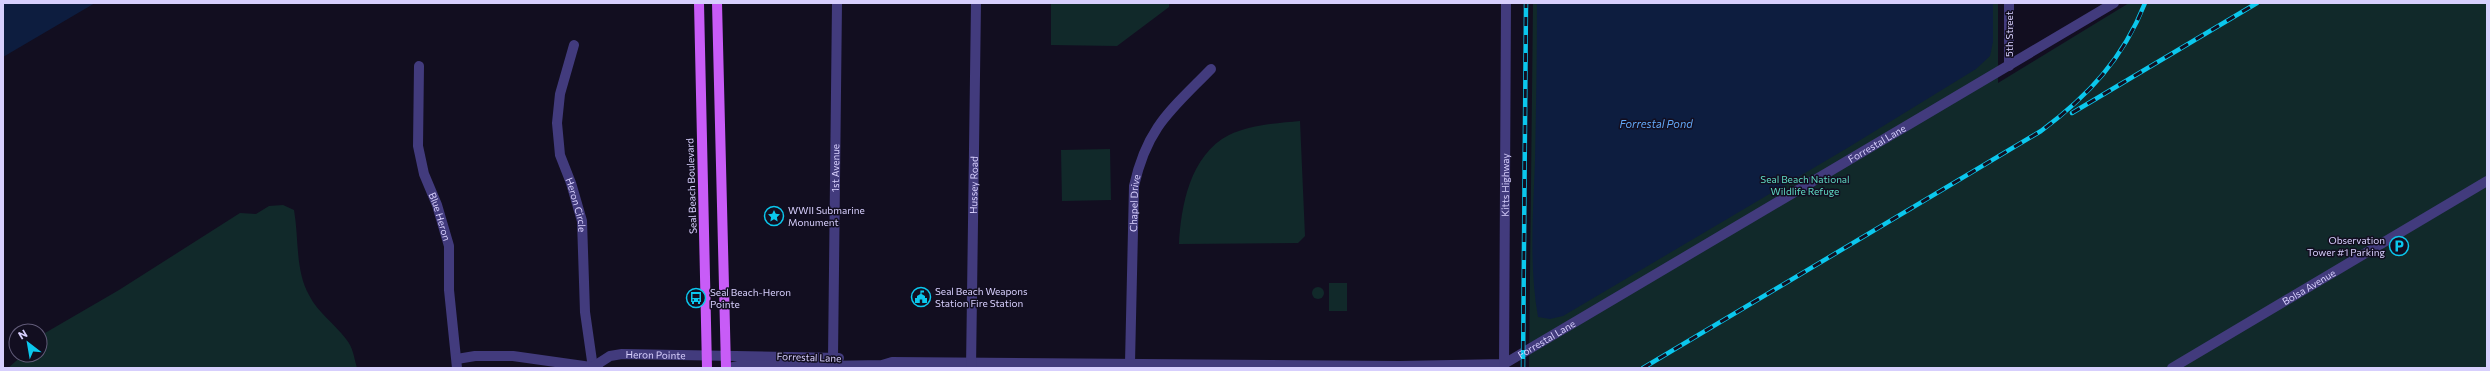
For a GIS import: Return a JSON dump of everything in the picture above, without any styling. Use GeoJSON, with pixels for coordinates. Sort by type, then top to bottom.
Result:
{"type":"FeatureCollection","features":[{"type":"Feature","properties":{"kind":"main road","name":"Seal Beach Boulevard"},"geometry":{"type":"LineString","coordinates":[[699,3],[708,368]]}},
{"type":"Feature","properties":{"kind":"main road"},"geometry":{"type":"LineString","coordinates":[[718,3],[727,368]]}},
{"type":"Feature","properties":{"kind":"street","name":"1st Avenue"},"geometry":{"type":"LineString","coordinates":[[833,358],[837,3]]}},
{"type":"Feature","properties":{"kind":"street","name":"Hussey Road"},"geometry":{"type":"LineString","coordinates":[[971,366],[976,3]]}},
{"type":"Feature","properties":{"kind":"street","name":"Kitts Highway"},"geometry":{"type":"LineString","coordinates":[[1504,366],[1506,3]]}},
{"type":"Feature","properties":{"kind":"street","name":"5th Street"},"geometry":{"type":"LineString","coordinates":[[2009,3],[2009,66]]}},
{"type":"Feature","properties":{"kind":"street","name":"Forrestal Lane"},"geometry":{"type":"LineString","coordinates":[[727,368],[762,364],[809,367],[878,366],[892,362],[971,366],[1094,366],[1130,363],[1504,366],[2114,3]]}},
{"type":"Feature","properties":{"kind":"street","name":"Heron Circle"},"geometry":{"type":"LineString","coordinates":[[574,45],[560,94],[557,123],[560,155],[571,183],[582,221],[585,312],[595,368]]}},
{"type":"Feature","properties":{"kind":"street","name":"Blue Heron"},"geometry":{"type":"LineString","coordinates":[[419,66],[418,146],[424,174],[437,205],[449,246],[449,290],[457,364]]}},
{"type":"Feature","properties":{"kind":"street","name":"Chapel Drive"},"geometry":{"type":"LineString","coordinates":[[1130,363],[1134,186],[1140,160],[1149,139],[1164,117],[1210,69]]}},
{"type":"Feature","properties":{"kind":"street","name":"Bolsa Avenue"},"geometry":{"type":"LineString","coordinates":[[2172,368],[2487,181]]}},
{"type":"Feature","properties":{"kind":"street","name":"Heron Pointe"},"geometry":{"type":"LineString","coordinates":[[595,368],[610,356],[622,354],[726,356]]}},
{"type":"Feature","properties":{"kind":"street"},"geometry":{"type":"LineString","coordinates":[[457,364],[475,356],[513,356],[595,368]]}},
{"type":"Feature","properties":{"kind":"street","name":"Forrestal Lane"},"geometry":{"type":"LineString","coordinates":[[726,356],[883,358],[892,362]]}},
{"type":"Feature","properties":{"kind":"green space"},"geometry":{"type":"Polygon","coordinates":[[[1051,3],[1169,3],[1169,7],[1117,46],[1051,45],[1051,3]]]}},
{"type":"Feature","properties":{"kind":"green space","name":"Seal Beach National Wildlife Refuge"},"geometry":{"type":"Polygon","coordinates":[[[1533,3],[1998,3],[1998,83],[2129,3],[2487,3],[2487,368],[1529,368],[1533,3]]]}},
{"type":"Feature","properties":{"kind":"green space"},"geometry":{"type":"Polygon","coordinates":[[[1300,121],[1305,236],[1298,243],[1179,244],[1185,198],[1190,183],[1205,155],[1216,144],[1229,135],[1237,132],[1264,125],[1300,121]]]}},
{"type":"Feature","properties":{"kind":"green space"},"geometry":{"type":"Polygon","coordinates":[[[1110,149],[1111,200],[1062,201],[1061,150],[1110,149]]]}},
{"type":"Feature","properties":{"kind":"green space"},"geometry":{"type":"Polygon","coordinates":[[[283,205],[294,210],[301,275],[309,295],[321,313],[348,342],[357,368],[8,368],[14,363],[48,363],[48,331],[119,290],[240,213],[256,214],[269,206],[283,205]]]}},
{"type":"Feature","properties":{"kind":"green space"},"geometry":{"type":"Polygon","coordinates":[[[1329,283],[1347,283],[1347,311],[1329,311],[1329,283]]]}},
{"type":"Feature","properties":{"kind":"green space"},"geometry":{"type":"Polygon","coordinates":[[[1320,287],[1323,288],[1323,298],[1316,299],[1313,298],[1312,291],[1313,288],[1320,287]]]}},
{"type":"Feature","properties":{"kind":"water"},"geometry":{"type":"Polygon","coordinates":[[[3,3],[95,3],[3,57],[3,3]]]}},
{"type":"Feature","properties":{"kind":"water","name":"Forrestal Pond"},"geometry":{"type":"Polygon","coordinates":[[[1537,3],[1993,3],[1993,42],[1990,56],[1976,69],[1849,147],[1563,316],[1550,319],[1538,317],[1533,278],[1537,3]]]}},
{"type":"Feature","properties":{"kind":"railway"},"geometry":{"type":"LineString","coordinates":[[1523,368],[1526,3]]}},
{"type":"Feature","properties":{"kind":"railway"},"geometry":{"type":"LineString","coordinates":[[1643,368],[2041,131],[2074,104],[2102,75],[2126,42],[2145,3]]}},
{"type":"Feature","properties":{"kind":"railway"},"geometry":{"type":"LineString","coordinates":[[2072,113],[2257,3]]}},
{"type":"Feature","properties":{"kind":"place","name":"WWII Submarine Monument"},"geometry":{"type":"Point","coordinates":[774,216]}},
{"type":"Feature","properties":{"kind":"place","name":"Observation Tower #1 Parking"},"geometry":{"type":"Point","coordinates":[2399,246]}},
{"type":"Feature","properties":{"kind":"place","name":"Seal Beach Weapons Station Fire Station"},"geometry":{"type":"Point","coordinates":[921,297]}},
{"type":"Feature","properties":{"kind":"place","name":"Seal Beach-Heron Pointe"},"geometry":{"type":"Point","coordinates":[696,298]}}]}
